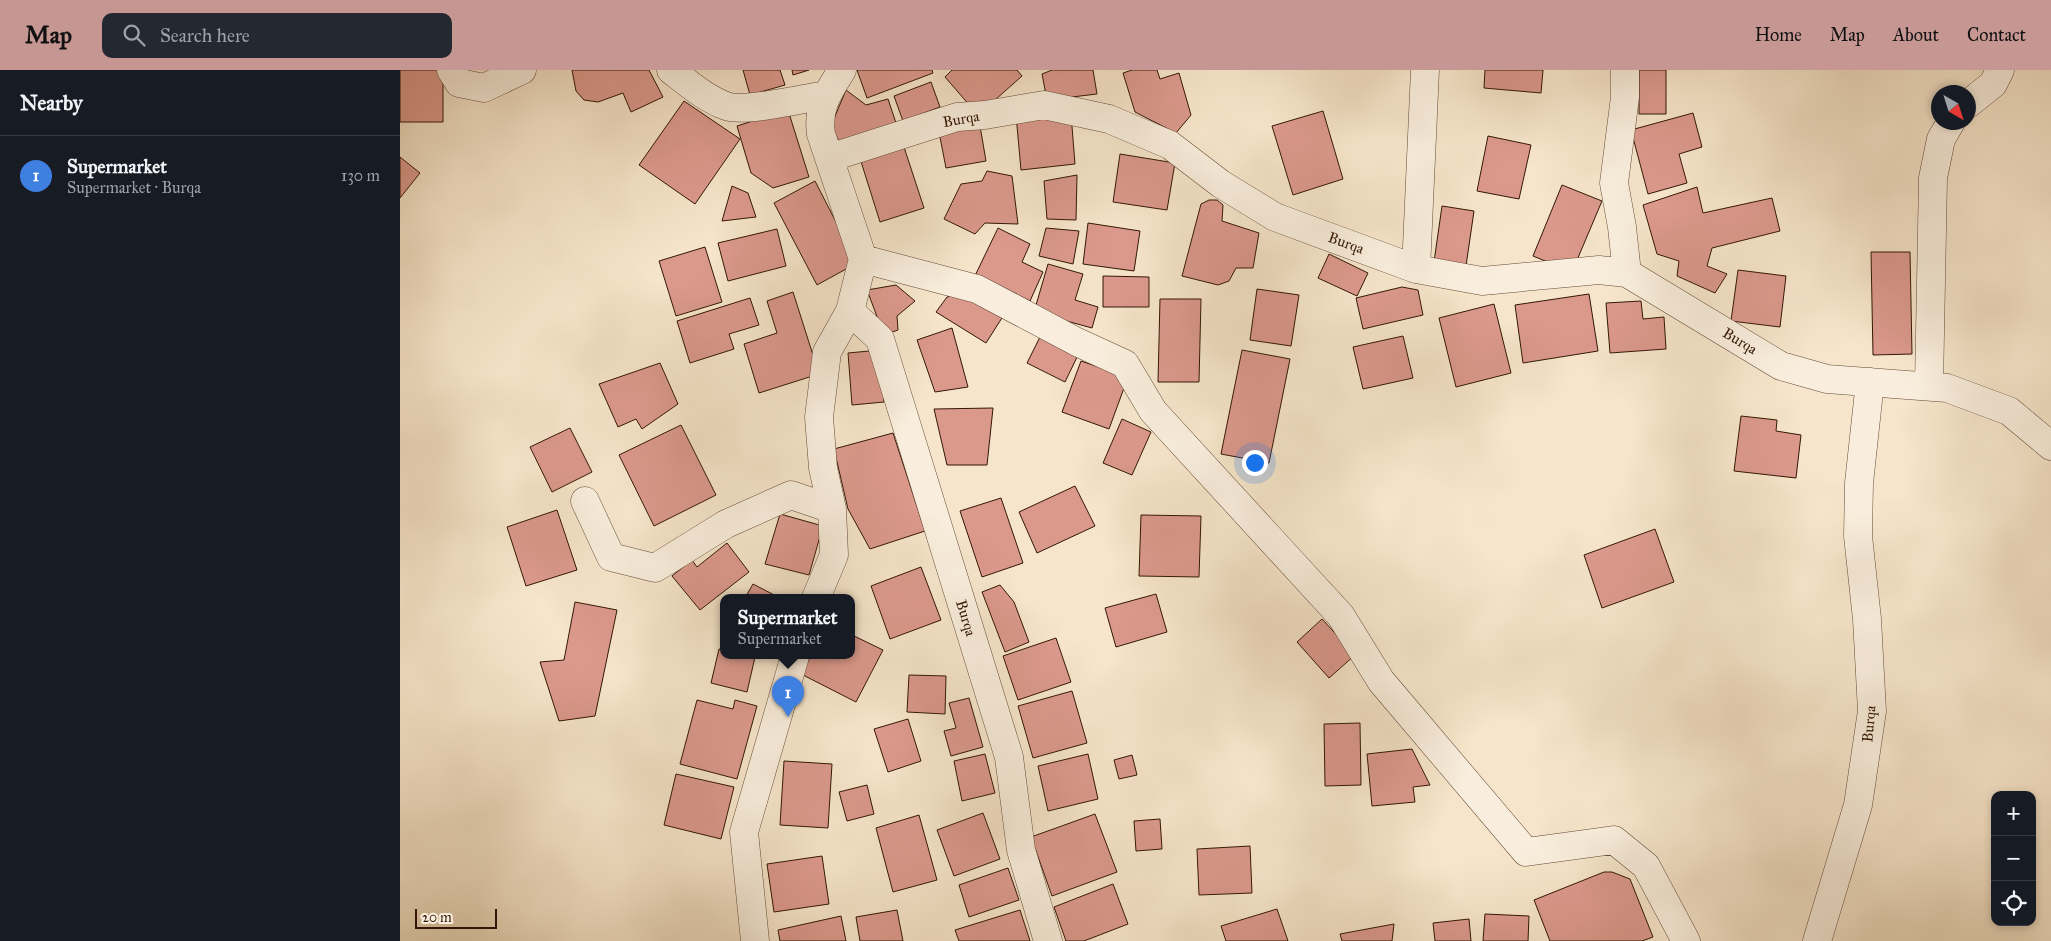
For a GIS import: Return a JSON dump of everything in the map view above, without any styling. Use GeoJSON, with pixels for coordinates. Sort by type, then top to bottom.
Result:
{"type":"FeatureCollection","features":[{"type":"Feature","properties":{"kind":"street"},"geometry":{"type":"LineString","coordinates":[[451,70],[459,83],[484,88],[522,70]]}},
{"type":"Feature","properties":{"kind":"street"},"geometry":{"type":"LineString","coordinates":[[671,70],[701,93],[728,107],[748,107],[826,95]]}},
{"type":"Feature","properties":{"kind":"street"},"geometry":{"type":"LineString","coordinates":[[818,594],[834,554],[832,508],[823,468],[819,417],[827,352],[850,311],[863,259],[818,120],[826,95],[842,70]]}},
{"type":"Feature","properties":{"kind":"street"},"geometry":{"type":"LineString","coordinates":[[1416,269],[1425,70]]}},
{"type":"Feature","properties":{"kind":"street"},"geometry":{"type":"LineString","coordinates":[[1625,70],[1625,96],[1614,183],[1622,226],[1626,273]]}},
{"type":"Feature","properties":{"kind":"street"},"geometry":{"type":"LineString","coordinates":[[1976,98],[1993,84],[2000,70]]}},
{"type":"Feature","properties":{"kind":"street","name":"Burqa"},"geometry":{"type":"LineString","coordinates":[[829,158],[958,117],[985,115],[1044,105],[1109,119],[1170,145],[1221,184],[1275,217],[1416,269],[1482,281],[1599,270],[1626,273],[1781,366],[1827,378],[1946,388],[2009,411],[2051,446]]}},
{"type":"Feature","properties":{"kind":"street"},"geometry":{"type":"LineString","coordinates":[[1929,386],[1933,178],[1941,139],[1946,130]]}},
{"type":"Feature","properties":{"kind":"street"},"geometry":{"type":"LineString","coordinates":[[863,259],[977,290],[1077,342],[1125,364],[1153,411],[1341,616],[1381,681],[1526,852],[1614,840],[1646,866],[1686,941]]}},
{"type":"Feature","properties":{"kind":"street","name":"Burqa"},"geometry":{"type":"LineString","coordinates":[[850,311],[880,339],[883,348],[1009,757],[1021,850],[1048,941]]}},
{"type":"Feature","properties":{"kind":"street","name":"Burqa"},"geometry":{"type":"LineString","coordinates":[[1817,941],[1858,805],[1872,711],[1867,619],[1858,536],[1860,483],[1870,382]]}},
{"type":"Feature","properties":{"kind":"street"},"geometry":{"type":"LineString","coordinates":[[585,501],[611,557],[655,568],[726,524],[790,495],[832,508]]}},
{"type":"Feature","properties":{"kind":"street"},"geometry":{"type":"LineString","coordinates":[[755,941],[744,832],[794,659]]}},
{"type":"Feature","properties":{"kind":"building"},"geometry":{"type":"Polygon","coordinates":[[[400,70],[443,70],[443,122],[400,122],[400,70]]]}},
{"type":"Feature","properties":{"kind":"building"},"geometry":{"type":"Polygon","coordinates":[[[572,70],[649,70],[663,97],[631,112],[623,93],[598,102],[584,100],[576,91],[572,70]]]}},
{"type":"Feature","properties":{"kind":"building"},"geometry":{"type":"Polygon","coordinates":[[[743,70],[780,70],[785,85],[750,95],[743,70]]]}},
{"type":"Feature","properties":{"kind":"building"},"geometry":{"type":"Polygon","coordinates":[[[792,70],[809,70],[793,75],[792,70]]]}},
{"type":"Feature","properties":{"kind":"building"},"geometry":{"type":"Polygon","coordinates":[[[857,70],[932,70],[933,73],[867,98],[857,70]]]}},
{"type":"Feature","properties":{"kind":"building"},"geometry":{"type":"Polygon","coordinates":[[[952,70],[1017,70],[1022,76],[978,115],[945,77],[952,70]]]}},
{"type":"Feature","properties":{"kind":"building"},"geometry":{"type":"Polygon","coordinates":[[[1052,70],[1093,70],[1097,94],[1047,100],[1042,74],[1052,70]]]}},
{"type":"Feature","properties":{"kind":"building"},"geometry":{"type":"Polygon","coordinates":[[[1132,70],[1157,70],[1160,79],[1179,73],[1191,115],[1176,133],[1135,112],[1123,73],[1132,70]]]}},
{"type":"Feature","properties":{"kind":"building"},"geometry":{"type":"Polygon","coordinates":[[[1485,70],[1543,70],[1541,93],[1484,88],[1485,70]]]}},
{"type":"Feature","properties":{"kind":"building"},"geometry":{"type":"Polygon","coordinates":[[[1639,70],[1666,70],[1666,114],[1639,114],[1639,70]]]}},
{"type":"Feature","properties":{"kind":"building"},"geometry":{"type":"Polygon","coordinates":[[[931,82],[940,107],[903,121],[894,96],[931,82]]]}},
{"type":"Feature","properties":{"kind":"building"},"geometry":{"type":"Polygon","coordinates":[[[846,90],[866,105],[888,99],[897,126],[840,144],[835,133],[833,121],[846,90]]]}},
{"type":"Feature","properties":{"kind":"building"},"geometry":{"type":"Polygon","coordinates":[[[684,101],[740,139],[695,204],[639,165],[684,101]]]}},
{"type":"Feature","properties":{"kind":"building"},"geometry":{"type":"Polygon","coordinates":[[[788,110],[809,177],[773,188],[751,173],[737,126],[788,110]]]}},
{"type":"Feature","properties":{"kind":"building"},"geometry":{"type":"Polygon","coordinates":[[[1323,111],[1343,179],[1293,195],[1272,126],[1323,111]]]}},
{"type":"Feature","properties":{"kind":"building"},"geometry":{"type":"Polygon","coordinates":[[[1693,113],[1702,147],[1679,154],[1687,183],[1648,194],[1631,130],[1693,113]]]}},
{"type":"Feature","properties":{"kind":"building"},"geometry":{"type":"Polygon","coordinates":[[[1071,114],[1075,164],[1021,170],[1016,115],[1071,114]]]}},
{"type":"Feature","properties":{"kind":"building"},"geometry":{"type":"Polygon","coordinates":[[[979,120],[986,161],[946,168],[938,127],[979,120]]]}},
{"type":"Feature","properties":{"kind":"building"},"geometry":{"type":"Polygon","coordinates":[[[1488,136],[1531,145],[1519,199],[1477,191],[1488,136]]]}},
{"type":"Feature","properties":{"kind":"building"},"geometry":{"type":"Polygon","coordinates":[[[901,138],[924,208],[880,222],[858,152],[901,138]]]}},
{"type":"Feature","properties":{"kind":"building"},"geometry":{"type":"Polygon","coordinates":[[[1120,154],[1175,163],[1167,210],[1113,202],[1120,154]]]}},
{"type":"Feature","properties":{"kind":"building"},"geometry":{"type":"Polygon","coordinates":[[[400,157],[420,173],[400,198],[400,157]]]}},
{"type":"Feature","properties":{"kind":"building"},"geometry":{"type":"Polygon","coordinates":[[[987,171],[1012,176],[1018,224],[985,223],[975,234],[944,219],[961,184],[982,181],[987,171]]]}},
{"type":"Feature","properties":{"kind":"building"},"geometry":{"type":"Polygon","coordinates":[[[1077,175],[1076,220],[1047,219],[1044,181],[1077,175]]]}},
{"type":"Feature","properties":{"kind":"building"},"geometry":{"type":"Polygon","coordinates":[[[815,181],[857,263],[817,285],[774,203],[815,181]]]}},
{"type":"Feature","properties":{"kind":"building"},"geometry":{"type":"Polygon","coordinates":[[[1562,185],[1602,201],[1572,272],[1533,256],[1562,185]]]}},
{"type":"Feature","properties":{"kind":"building"},"geometry":{"type":"Polygon","coordinates":[[[732,186],[748,193],[756,217],[722,221],[732,186]]]}},
{"type":"Feature","properties":{"kind":"building"},"geometry":{"type":"Polygon","coordinates":[[[1697,187],[1703,213],[1772,198],[1780,231],[1712,248],[1707,266],[1727,274],[1715,293],[1677,276],[1679,261],[1657,254],[1643,205],[1697,187]]]}},
{"type":"Feature","properties":{"kind":"building"},"geometry":{"type":"Polygon","coordinates":[[[1209,200],[1217,200],[1223,205],[1222,221],[1259,233],[1253,268],[1236,268],[1229,281],[1218,285],[1182,276],[1201,204],[1209,200]]]}},
{"type":"Feature","properties":{"kind":"building"},"geometry":{"type":"Polygon","coordinates":[[[1442,206],[1474,211],[1466,266],[1434,262],[1442,206]]]}},
{"type":"Feature","properties":{"kind":"building"},"geometry":{"type":"Polygon","coordinates":[[[1088,223],[1140,231],[1134,271],[1083,264],[1088,223]]]}},
{"type":"Feature","properties":{"kind":"building"},"geometry":{"type":"Polygon","coordinates":[[[998,228],[1030,244],[1022,262],[1043,272],[1030,301],[1014,293],[1010,302],[971,284],[998,228]]]}},
{"type":"Feature","properties":{"kind":"building"},"geometry":{"type":"Polygon","coordinates":[[[1046,228],[1079,231],[1073,264],[1039,256],[1046,228]]]}},
{"type":"Feature","properties":{"kind":"building"},"geometry":{"type":"Polygon","coordinates":[[[777,229],[786,266],[728,281],[718,243],[777,229]]]}},
{"type":"Feature","properties":{"kind":"building"},"geometry":{"type":"Polygon","coordinates":[[[705,247],[722,302],[676,316],[659,261],[705,247]]]}},
{"type":"Feature","properties":{"kind":"building"},"geometry":{"type":"Polygon","coordinates":[[[1871,252],[1910,252],[1912,354],[1873,355],[1871,252]]]}},
{"type":"Feature","properties":{"kind":"building"},"geometry":{"type":"Polygon","coordinates":[[[1329,254],[1368,273],[1357,296],[1318,278],[1329,254]]]}},
{"type":"Feature","properties":{"kind":"building"},"geometry":{"type":"Polygon","coordinates":[[[1048,264],[1083,274],[1075,300],[1098,307],[1092,328],[1034,312],[1048,264]]]}},
{"type":"Feature","properties":{"kind":"building"},"geometry":{"type":"Polygon","coordinates":[[[1738,270],[1786,276],[1780,327],[1731,321],[1738,270]]]}},
{"type":"Feature","properties":{"kind":"building"},"geometry":{"type":"Polygon","coordinates":[[[1103,276],[1149,277],[1149,307],[1103,307],[1103,276]]]}},
{"type":"Feature","properties":{"kind":"building"},"geometry":{"type":"Polygon","coordinates":[[[896,285],[915,301],[897,316],[898,330],[884,335],[867,290],[896,285]]]}},
{"type":"Feature","properties":{"kind":"building"},"geometry":{"type":"Polygon","coordinates":[[[1402,287],[1418,290],[1423,315],[1363,329],[1356,298],[1402,287]]]}},
{"type":"Feature","properties":{"kind":"building"},"geometry":{"type":"Polygon","coordinates":[[[1257,289],[1299,295],[1291,346],[1250,340],[1257,289]]]}},
{"type":"Feature","properties":{"kind":"building"},"geometry":{"type":"Polygon","coordinates":[[[793,292],[819,374],[759,393],[744,344],[777,333],[767,301],[793,292]]]}},
{"type":"Feature","properties":{"kind":"building"},"geometry":{"type":"Polygon","coordinates":[[[964,293],[1007,310],[986,343],[936,312],[947,297],[964,293]]]}},
{"type":"Feature","properties":{"kind":"building"},"geometry":{"type":"Polygon","coordinates":[[[1589,294],[1598,351],[1523,363],[1515,305],[1589,294]]]}},
{"type":"Feature","properties":{"kind":"building"},"geometry":{"type":"Polygon","coordinates":[[[750,298],[759,325],[729,334],[734,349],[690,363],[677,321],[750,298]]]}},
{"type":"Feature","properties":{"kind":"building"},"geometry":{"type":"Polygon","coordinates":[[[1160,299],[1201,299],[1199,382],[1158,382],[1160,299]]]}},
{"type":"Feature","properties":{"kind":"building"},"geometry":{"type":"Polygon","coordinates":[[[1641,301],[1643,319],[1664,317],[1666,349],[1610,353],[1606,303],[1641,301]]]}},
{"type":"Feature","properties":{"kind":"building"},"geometry":{"type":"Polygon","coordinates":[[[1494,304],[1511,373],[1456,387],[1439,318],[1494,304]]]}},
{"type":"Feature","properties":{"kind":"building"},"geometry":{"type":"Polygon","coordinates":[[[952,328],[968,387],[935,392],[917,340],[952,328]]]}},
{"type":"Feature","properties":{"kind":"building"},"geometry":{"type":"Polygon","coordinates":[[[1041,335],[1079,353],[1065,382],[1027,363],[1041,335]]]}},
{"type":"Feature","properties":{"kind":"building"},"geometry":{"type":"Polygon","coordinates":[[[1403,336],[1413,378],[1363,389],[1353,347],[1403,336]]]}},
{"type":"Feature","properties":{"kind":"building"},"geometry":{"type":"Polygon","coordinates":[[[880,350],[884,402],[852,405],[848,353],[880,350]]]}},
{"type":"Feature","properties":{"kind":"building"},"geometry":{"type":"Polygon","coordinates":[[[1242,350],[1290,359],[1269,463],[1221,454],[1242,350]]]}},
{"type":"Feature","properties":{"kind":"building"},"geometry":{"type":"Polygon","coordinates":[[[1081,361],[1128,377],[1109,429],[1062,412],[1081,361]]]}},
{"type":"Feature","properties":{"kind":"building"},"geometry":{"type":"Polygon","coordinates":[[[660,363],[678,404],[642,429],[636,419],[618,427],[599,384],[660,363]]]}},
{"type":"Feature","properties":{"kind":"building"},"geometry":{"type":"Polygon","coordinates":[[[993,408],[987,465],[947,465],[934,409],[993,408]]]}},
{"type":"Feature","properties":{"kind":"building"},"geometry":{"type":"Polygon","coordinates":[[[1741,416],[1777,420],[1776,431],[1801,435],[1796,478],[1734,471],[1741,416]]]}},
{"type":"Feature","properties":{"kind":"building"},"geometry":{"type":"Polygon","coordinates":[[[1122,419],[1151,432],[1132,475],[1103,463],[1122,419]]]}},
{"type":"Feature","properties":{"kind":"building"},"geometry":{"type":"Polygon","coordinates":[[[681,425],[716,495],[654,526],[619,455],[681,425]]]}},
{"type":"Feature","properties":{"kind":"building"},"geometry":{"type":"Polygon","coordinates":[[[570,428],[592,472],[552,492],[530,447],[570,428]]]}},
{"type":"Feature","properties":{"kind":"building"},"geometry":{"type":"Polygon","coordinates":[[[893,433],[925,531],[870,549],[848,509],[834,449],[893,433]]]}},
{"type":"Feature","properties":{"kind":"building"},"geometry":{"type":"Polygon","coordinates":[[[1075,486],[1095,526],[1037,553],[1019,512],[1075,486]]]}},
{"type":"Feature","properties":{"kind":"building"},"geometry":{"type":"Polygon","coordinates":[[[1001,498],[1023,563],[982,577],[960,511],[1001,498]]]}},
{"type":"Feature","properties":{"kind":"building"},"geometry":{"type":"Polygon","coordinates":[[[557,510],[577,570],[526,586],[507,527],[557,510]]]}},
{"type":"Feature","properties":{"kind":"building"},"geometry":{"type":"Polygon","coordinates":[[[780,514],[823,526],[809,575],[765,564],[780,514]]]}},
{"type":"Feature","properties":{"kind":"building"},"geometry":{"type":"Polygon","coordinates":[[[1141,515],[1201,516],[1199,577],[1139,576],[1141,515]]]}},
{"type":"Feature","properties":{"kind":"building"},"geometry":{"type":"Polygon","coordinates":[[[1655,529],[1674,582],[1602,608],[1584,555],[1655,529]]]}},
{"type":"Feature","properties":{"kind":"building"},"geometry":{"type":"Polygon","coordinates":[[[727,543],[749,572],[700,610],[672,576],[692,560],[697,567],[727,543]]]}},
{"type":"Feature","properties":{"kind":"building"},"geometry":{"type":"Polygon","coordinates":[[[921,567],[941,620],[890,639],[871,586],[921,567]]]}},
{"type":"Feature","properties":{"kind":"building"},"geometry":{"type":"Polygon","coordinates":[[[753,584],[772,594],[747,594],[753,584]]]}},
{"type":"Feature","properties":{"kind":"building"},"geometry":{"type":"Polygon","coordinates":[[[1000,585],[1014,602],[1029,642],[1005,652],[982,592],[1000,585]]]}},
{"type":"Feature","properties":{"kind":"building"},"geometry":{"type":"Polygon","coordinates":[[[1156,594],[1167,632],[1116,647],[1105,608],[1156,594]]]}},
{"type":"Feature","properties":{"kind":"building"},"geometry":{"type":"Polygon","coordinates":[[[575,602],[617,610],[595,716],[559,721],[540,662],[564,660],[575,602]]]}},
{"type":"Feature","properties":{"kind":"building"},"geometry":{"type":"Polygon","coordinates":[[[1322,619],[1355,655],[1329,678],[1297,642],[1322,619]]]}},
{"type":"Feature","properties":{"kind":"building"},"geometry":{"type":"Polygon","coordinates":[[[855,636],[883,650],[856,702],[801,674],[809,659],[855,659],[855,636]]]}},
{"type":"Feature","properties":{"kind":"building"},"geometry":{"type":"Polygon","coordinates":[[[1056,638],[1071,682],[1018,700],[1003,656],[1056,638]]]}},
{"type":"Feature","properties":{"kind":"building"},"geometry":{"type":"Polygon","coordinates":[[[719,649],[720,659],[755,659],[747,692],[711,683],[719,649]]]}},
{"type":"Feature","properties":{"kind":"building"},"geometry":{"type":"Polygon","coordinates":[[[909,675],[946,676],[945,714],[907,712],[909,675]]]}},
{"type":"Feature","properties":{"kind":"building"},"geometry":{"type":"Polygon","coordinates":[[[1072,691],[1087,743],[1033,758],[1018,706],[1072,691]]]}},
{"type":"Feature","properties":{"kind":"building"},"geometry":{"type":"Polygon","coordinates":[[[969,698],[983,747],[951,756],[944,731],[956,728],[949,703],[969,698]]]}},
{"type":"Feature","properties":{"kind":"building"},"geometry":{"type":"Polygon","coordinates":[[[697,700],[733,709],[735,700],[757,706],[737,779],[680,764],[697,700]]]}},
{"type":"Feature","properties":{"kind":"building"},"geometry":{"type":"Polygon","coordinates":[[[908,719],[921,761],[888,772],[874,729],[908,719]]]}},
{"type":"Feature","properties":{"kind":"building"},"geometry":{"type":"Polygon","coordinates":[[[1360,723],[1361,785],[1325,786],[1324,724],[1360,723]]]}},
{"type":"Feature","properties":{"kind":"building"},"geometry":{"type":"Polygon","coordinates":[[[1412,749],[1430,785],[1413,787],[1415,802],[1372,806],[1367,754],[1412,749]]]}},
{"type":"Feature","properties":{"kind":"building"},"geometry":{"type":"Polygon","coordinates":[[[985,754],[995,793],[962,801],[954,761],[985,754]]]}},
{"type":"Feature","properties":{"kind":"building"},"geometry":{"type":"Polygon","coordinates":[[[1088,754],[1098,799],[1048,811],[1038,766],[1088,754]]]}},
{"type":"Feature","properties":{"kind":"building"},"geometry":{"type":"Polygon","coordinates":[[[1132,755],[1137,775],[1119,779],[1114,760],[1132,755]]]}},
{"type":"Feature","properties":{"kind":"building"},"geometry":{"type":"Polygon","coordinates":[[[784,761],[832,764],[828,828],[780,825],[784,761]]]}},
{"type":"Feature","properties":{"kind":"building"},"geometry":{"type":"Polygon","coordinates":[[[676,774],[734,787],[721,839],[664,825],[676,774]]]}},
{"type":"Feature","properties":{"kind":"building"},"geometry":{"type":"Polygon","coordinates":[[[867,785],[874,814],[847,821],[839,792],[867,785]]]}},
{"type":"Feature","properties":{"kind":"building"},"geometry":{"type":"Polygon","coordinates":[[[983,813],[1000,859],[954,876],[937,830],[983,813]]]}},
{"type":"Feature","properties":{"kind":"building"},"geometry":{"type":"Polygon","coordinates":[[[1095,814],[1117,872],[1052,896],[1031,837],[1095,814]]]}},
{"type":"Feature","properties":{"kind":"building"},"geometry":{"type":"Polygon","coordinates":[[[919,815],[937,880],[893,892],[876,828],[919,815]]]}},
{"type":"Feature","properties":{"kind":"building"},"geometry":{"type":"Polygon","coordinates":[[[1160,819],[1162,849],[1136,851],[1134,821],[1160,819]]]}},
{"type":"Feature","properties":{"kind":"building"},"geometry":{"type":"Polygon","coordinates":[[[1250,846],[1252,893],[1199,895],[1197,849],[1250,846]]]}},
{"type":"Feature","properties":{"kind":"building"},"geometry":{"type":"Polygon","coordinates":[[[822,856],[829,904],[774,912],[767,864],[822,856]]]}},
{"type":"Feature","properties":{"kind":"building"},"geometry":{"type":"Polygon","coordinates":[[[1008,868],[1019,900],[969,917],[959,885],[1008,868]]]}},
{"type":"Feature","properties":{"kind":"building"},"geometry":{"type":"Polygon","coordinates":[[[1604,872],[1612,872],[1630,879],[1653,937],[1642,941],[1550,941],[1534,900],[1604,872]]]}},
{"type":"Feature","properties":{"kind":"building"},"geometry":{"type":"Polygon","coordinates":[[[1113,884],[1128,924],[1084,941],[1066,941],[1054,907],[1113,884]]]}},
{"type":"Feature","properties":{"kind":"building"},"geometry":{"type":"Polygon","coordinates":[[[1277,909],[1288,941],[1226,941],[1221,926],[1277,909]]]}},
{"type":"Feature","properties":{"kind":"building"},"geometry":{"type":"Polygon","coordinates":[[[897,910],[903,941],[860,941],[856,917],[897,910]]]}},
{"type":"Feature","properties":{"kind":"building"},"geometry":{"type":"Polygon","coordinates":[[[1020,910],[1030,941],[959,941],[955,930],[1020,910]]]}},
{"type":"Feature","properties":{"kind":"building"},"geometry":{"type":"Polygon","coordinates":[[[1485,914],[1529,916],[1528,941],[1483,941],[1485,914]]]}},
{"type":"Feature","properties":{"kind":"building"},"geometry":{"type":"Polygon","coordinates":[[[841,916],[846,941],[780,941],[778,930],[841,916]]]}},
{"type":"Feature","properties":{"kind":"building"},"geometry":{"type":"Polygon","coordinates":[[[1469,919],[1471,941],[1435,941],[1433,923],[1469,919]]]}},
{"type":"Feature","properties":{"kind":"building"},"geometry":{"type":"Polygon","coordinates":[[[1394,924],[1392,941],[1342,941],[1340,934],[1394,924]]]}},
{"type":"Feature","properties":{"kind":"place","name":"Supermarket"},"geometry":{"type":"Point","coordinates":[788,717]}}]}
